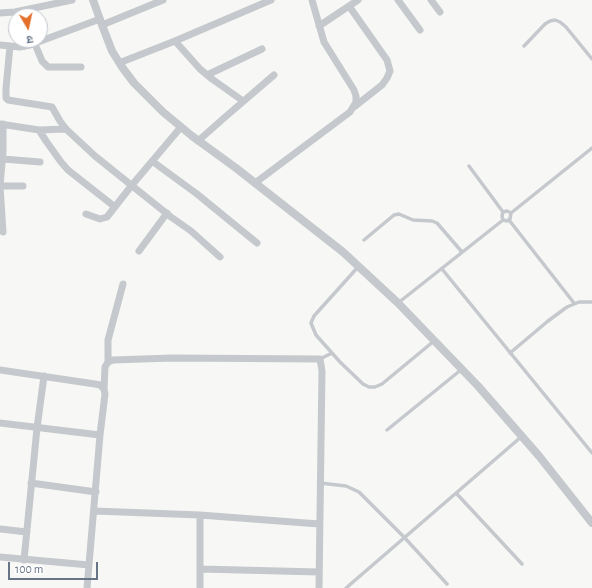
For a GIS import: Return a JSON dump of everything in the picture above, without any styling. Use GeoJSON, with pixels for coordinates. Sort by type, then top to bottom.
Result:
{"type":"FeatureCollection","features":[{"type":"Feature","properties":{"kind":"street"},"geometry":{"type":"LineString","coordinates":[[0,13],[15,12],[72,0]]}},
{"type":"Feature","properties":{"kind":"street"},"geometry":{"type":"LineString","coordinates":[[94,0],[112,51],[134,84],[163,112],[198,141],[329,240],[398,303],[462,369],[522,437],[592,523]]}},
{"type":"Feature","properties":{"kind":"street"},"geometry":{"type":"LineString","coordinates":[[48,40],[163,0]]}},
{"type":"Feature","properties":{"kind":"street"},"geometry":{"type":"LineString","coordinates":[[119,63],[175,42],[271,0]]}},
{"type":"Feature","properties":{"kind":"street"},"geometry":{"type":"LineString","coordinates":[[312,0],[324,42],[354,90],[356,102],[353,108]]}},
{"type":"Feature","properties":{"kind":"street"},"geometry":{"type":"LineString","coordinates":[[319,26],[358,0]]}},
{"type":"Feature","properties":{"kind":"street"},"geometry":{"type":"LineString","coordinates":[[398,0],[420,30]]}},
{"type":"Feature","properties":{"kind":"street"},"geometry":{"type":"LineString","coordinates":[[431,0],[440,12]]}},
{"type":"Feature","properties":{"kind":"street"},"geometry":{"type":"LineString","coordinates":[[255,183],[350,112],[382,85],[387,78],[390,71],[387,60],[349,6]]}},
{"type":"Feature","properties":{"kind":"street"},"geometry":{"type":"LineString","coordinates":[[175,42],[207,75],[243,101]]}},
{"type":"Feature","properties":{"kind":"street"},"geometry":{"type":"LineString","coordinates":[[10,48],[6,88],[6,98],[8,100],[52,107],[66,129],[96,156],[191,231],[220,257]]}},
{"type":"Feature","properties":{"kind":"street"},"geometry":{"type":"LineString","coordinates":[[37,48],[42,61],[48,67],[81,66]]}},
{"type":"Feature","properties":{"kind":"street"},"geometry":{"type":"LineString","coordinates":[[207,75],[262,49]]}},
{"type":"Feature","properties":{"kind":"street"},"geometry":{"type":"LineString","coordinates":[[198,141],[274,75]]}},
{"type":"Feature","properties":{"kind":"street"},"geometry":{"type":"LineString","coordinates":[[3,232],[0,186],[3,159],[2,124],[39,130],[66,129]]}},
{"type":"Feature","properties":{"kind":"street"},"geometry":{"type":"LineString","coordinates":[[86,214],[103,219],[107,217],[181,127]]}},
{"type":"Feature","properties":{"kind":"street"},"geometry":{"type":"LineString","coordinates":[[39,130],[68,170],[115,207]]}},
{"type":"Feature","properties":{"kind":"street"},"geometry":{"type":"LineString","coordinates":[[3,159],[40,162]]}},
{"type":"Feature","properties":{"kind":"street"},"geometry":{"type":"LineString","coordinates":[[152,161],[197,194],[257,243]]}},
{"type":"Feature","properties":{"kind":"street"},"geometry":{"type":"LineString","coordinates":[[0,186],[22,186]]}},
{"type":"Feature","properties":{"kind":"street"},"geometry":{"type":"LineString","coordinates":[[139,251],[167,213]]}},
{"type":"Feature","properties":{"kind":"street"},"geometry":{"type":"LineString","coordinates":[[87,588],[105,394],[105,367],[108,362],[108,340],[123,284]]}},
{"type":"Feature","properties":{"kind":"street"},"geometry":{"type":"LineString","coordinates":[[108,362],[113,360],[172,358],[320,359],[322,371],[319,588]]}},
{"type":"Feature","properties":{"kind":"street"},"geometry":{"type":"LineString","coordinates":[[0,370],[95,384],[100,385],[104,389]]}},
{"type":"Feature","properties":{"kind":"street"},"geometry":{"type":"LineString","coordinates":[[24,560],[31,483],[44,376]]}},
{"type":"Feature","properties":{"kind":"street"},"geometry":{"type":"LineString","coordinates":[[0,423],[100,435]]}},
{"type":"Feature","properties":{"kind":"street"},"geometry":{"type":"LineString","coordinates":[[31,483],[96,492]]}},
{"type":"Feature","properties":{"kind":"street"},"geometry":{"type":"LineString","coordinates":[[94,511],[200,515],[319,524]]}},
{"type":"Feature","properties":{"kind":"street"},"geometry":{"type":"LineString","coordinates":[[200,515],[200,588]]}},
{"type":"Feature","properties":{"kind":"street"},"geometry":{"type":"LineString","coordinates":[[0,529],[27,532]]}},
{"type":"Feature","properties":{"kind":"street"},"geometry":{"type":"LineString","coordinates":[[0,557],[89,565]]}},
{"type":"Feature","properties":{"kind":"street"},"geometry":{"type":"LineString","coordinates":[[200,569],[319,572]]}},
{"type":"Feature","properties":{"kind":"lane"},"geometry":{"type":"LineString","coordinates":[[524,46],[545,24],[555,20],[566,27],[590,54],[592,59]]}},
{"type":"Feature","properties":{"kind":"lane"},"geometry":{"type":"LineString","coordinates":[[509,220],[512,218],[511,214],[592,148]]}},
{"type":"Feature","properties":{"kind":"lane"},"geometry":{"type":"LineString","coordinates":[[469,166],[503,212],[503,220]]}},
{"type":"Feature","properties":{"kind":"lane"},"geometry":{"type":"LineString","coordinates":[[503,212],[508,211],[511,214]]}},
{"type":"Feature","properties":{"kind":"lane"},"geometry":{"type":"LineString","coordinates":[[364,240],[394,215],[399,214],[414,220],[432,221],[437,223],[462,252]]}},
{"type":"Feature","properties":{"kind":"lane"},"geometry":{"type":"LineString","coordinates":[[398,303],[503,220],[509,220]]}},
{"type":"Feature","properties":{"kind":"lane"},"geometry":{"type":"LineString","coordinates":[[509,220],[574,303]]}},
{"type":"Feature","properties":{"kind":"lane"},"geometry":{"type":"LineString","coordinates":[[359,266],[314,316],[311,323],[316,335],[363,384],[369,387],[375,387],[382,384],[434,340]]}},
{"type":"Feature","properties":{"kind":"lane"},"geometry":{"type":"LineString","coordinates":[[442,269],[592,453]]}},
{"type":"Feature","properties":{"kind":"lane"},"geometry":{"type":"LineString","coordinates":[[510,353],[548,321],[574,303],[592,302]]}},
{"type":"Feature","properties":{"kind":"lane"},"geometry":{"type":"LineString","coordinates":[[320,359],[332,352]]}},
{"type":"Feature","properties":{"kind":"lane"},"geometry":{"type":"LineString","coordinates":[[387,430],[462,369]]}},
{"type":"Feature","properties":{"kind":"lane"},"geometry":{"type":"LineString","coordinates":[[346,588],[522,437]]}},
{"type":"Feature","properties":{"kind":"lane"},"geometry":{"type":"LineString","coordinates":[[320,483],[346,486],[359,492],[404,537],[447,584]]}},
{"type":"Feature","properties":{"kind":"lane"},"geometry":{"type":"LineString","coordinates":[[456,493],[522,564]]}}]}
